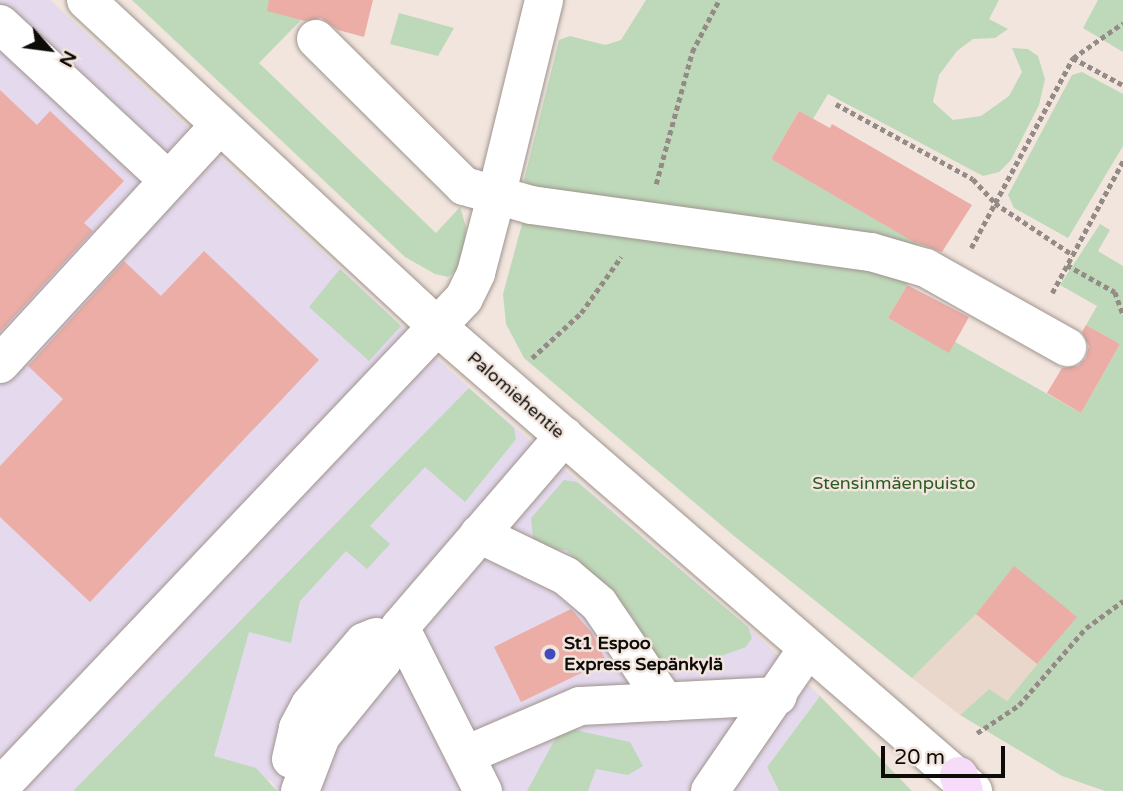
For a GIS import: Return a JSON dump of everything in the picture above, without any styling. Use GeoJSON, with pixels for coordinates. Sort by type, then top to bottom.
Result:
{"type":"FeatureCollection","features":[{"type":"Feature","properties":{"kind":"street","name":"Palomiehentie"},"geometry":{"type":"LineString","coordinates":[[86,0],[439,328],[965,786],[998,791]]}},
{"type":"Feature","properties":{"kind":"street"},"geometry":{"type":"LineString","coordinates":[[0,787],[439,328],[464,298],[475,273],[497,193],[544,0]]}},
{"type":"Feature","properties":{"kind":"street"},"geometry":{"type":"LineString","coordinates":[[0,24],[167,179]]}},
{"type":"Feature","properties":{"kind":"street"},"geometry":{"type":"LineString","coordinates":[[316,39],[464,186],[497,193],[531,205],[645,223],[871,252],[926,268],[1067,347]]}},
{"type":"Feature","properties":{"kind":"street"},"geometry":{"type":"LineString","coordinates":[[0,364],[167,179],[220,125]]}},
{"type":"Feature","properties":{"kind":"street"},"geometry":{"type":"LineString","coordinates":[[300,791],[321,736],[382,662],[400,627],[564,436]]}},
{"type":"Feature","properties":{"kind":"street"},"geometry":{"type":"LineString","coordinates":[[479,534],[566,576],[599,604],[665,702]]}},
{"type":"Feature","properties":{"kind":"street"},"geometry":{"type":"LineString","coordinates":[[400,627],[483,791]]}},
{"type":"Feature","properties":{"kind":"street"},"geometry":{"type":"LineString","coordinates":[[294,791],[290,751],[310,705],[364,642],[400,627]]}},
{"type":"Feature","properties":{"kind":"street"},"geometry":{"type":"LineString","coordinates":[[710,791],[778,696],[808,648]]}},
{"type":"Feature","properties":{"kind":"street"},"geometry":{"type":"LineString","coordinates":[[466,755],[580,706],[778,696]]}},
{"type":"Feature","properties":{"kind":"path"},"geometry":{"type":"LineString","coordinates":[[522,367],[581,313],[645,223],[692,52],[719,0]]}},
{"type":"Feature","properties":{"kind":"path"},"geometry":{"type":"LineString","coordinates":[[952,283],[1073,58],[1123,23]]}},
{"type":"Feature","properties":{"kind":"path"},"geometry":{"type":"LineString","coordinates":[[1073,58],[1123,85]]}},
{"type":"Feature","properties":{"kind":"path"},"geometry":{"type":"LineString","coordinates":[[836,104],[973,179],[995,203],[1073,255]]}},
{"type":"Feature","properties":{"kind":"path"},"geometry":{"type":"LineString","coordinates":[[1033,328],[1123,161]]}},
{"type":"Feature","properties":{"kind":"path"},"geometry":{"type":"LineString","coordinates":[[1067,265],[1115,292],[1123,314]]}},
{"type":"Feature","properties":{"kind":"path"},"geometry":{"type":"LineString","coordinates":[[977,733],[1019,705],[1086,628],[1123,601]]}},
{"type":"Feature","properties":{"kind":"shaded area"},"geometry":{"type":"Polygon","coordinates":[[[0,0],[50,0],[469,388],[748,627],[820,696],[767,767],[779,791],[277,791],[272,781],[108,755],[73,791],[0,791],[0,0]]]}},
{"type":"Feature","properties":{"kind":"shaded area"},"geometry":{"type":"Polygon","coordinates":[[[1014,566],[1077,617],[1006,702],[989,689],[960,715],[912,678],[976,614],[1014,566]]]}},
{"type":"Feature","properties":{"kind":"green space"},"geometry":{"type":"Polygon","coordinates":[[[132,0],[275,0],[301,20],[259,63],[436,233],[460,207],[466,227],[465,254],[458,269],[448,277],[435,274],[405,257],[132,0]]]}},
{"type":"Feature","properties":{"kind":"green space"},"geometry":{"type":"Polygon","coordinates":[[[646,0],[999,0],[989,19],[1008,29],[995,38],[973,39],[957,51],[939,75],[933,102],[953,120],[981,116],[1009,96],[1022,72],[1012,48],[1028,49],[1038,56],[1045,79],[1039,105],[1011,160],[999,172],[983,176],[828,94],[813,119],[799,111],[771,159],[925,248],[536,191],[524,180],[559,40],[570,36],[605,45],[621,40],[646,0]]]}},
{"type":"Feature","properties":{"kind":"green space"},"geometry":{"type":"Polygon","coordinates":[[[1098,0],[1123,0],[1123,52],[1083,28],[1098,0]]]}},
{"type":"Feature","properties":{"kind":"green space"},"geometry":{"type":"Polygon","coordinates":[[[399,13],[454,28],[438,56],[390,44],[399,13]]]}},
{"type":"Feature","properties":{"kind":"green space"},"geometry":{"type":"Polygon","coordinates":[[[1082,72],[1123,94],[1123,146],[1068,238],[1014,208],[1008,195],[1072,75],[1082,72]]]}},
{"type":"Feature","properties":{"kind":"green space","name":"Stensinmäenpuisto"},"geometry":{"type":"Polygon","coordinates":[[[531,216],[913,274],[888,318],[949,352],[955,342],[1081,413],[1120,344],[1086,325],[1097,306],[1060,285],[1100,224],[1110,230],[1098,251],[1123,266],[1123,791],[1105,791],[1062,776],[960,715],[989,689],[1007,701],[1076,617],[1014,567],[976,614],[912,678],[734,536],[524,358],[506,324],[503,294],[522,224],[531,216]]]}},
{"type":"Feature","properties":{"kind":"green space"},"geometry":{"type":"Polygon","coordinates":[[[340,269],[401,326],[369,361],[309,307],[340,269]]]}},
{"type":"Feature","properties":{"kind":"green space"},"geometry":{"type":"Polygon","coordinates":[[[469,388],[514,428],[516,439],[465,502],[425,467],[370,526],[390,544],[367,569],[346,551],[300,601],[291,643],[249,632],[214,756],[256,768],[277,791],[73,791],[469,388]]]}},
{"type":"Feature","properties":{"kind":"green space"},"geometry":{"type":"Polygon","coordinates":[[[564,480],[577,482],[748,627],[752,638],[746,647],[718,657],[691,659],[683,665],[661,662],[635,635],[636,620],[566,550],[543,550],[533,537],[531,518],[564,480]]]}},
{"type":"Feature","properties":{"kind":"green space"},"geometry":{"type":"Polygon","coordinates":[[[820,696],[912,791],[779,791],[767,767],[820,696]]]}},
{"type":"Feature","properties":{"kind":"green space"},"geometry":{"type":"Polygon","coordinates":[[[566,728],[630,742],[643,766],[628,775],[596,769],[588,791],[527,791],[560,730],[566,728]]]}},
{"type":"Feature","properties":{"kind":"building"},"geometry":{"type":"Polygon","coordinates":[[[269,0],[373,0],[364,37],[338,30],[321,18],[305,21],[267,11],[269,0]]]}},
{"type":"Feature","properties":{"kind":"building"},"geometry":{"type":"Polygon","coordinates":[[[0,90],[37,125],[50,111],[124,181],[84,223],[93,231],[0,332],[0,90]]]}},
{"type":"Feature","properties":{"kind":"building"},"geometry":{"type":"Polygon","coordinates":[[[799,111],[830,128],[832,124],[972,205],[942,252],[914,242],[771,159],[799,111]]]}},
{"type":"Feature","properties":{"kind":"building"},"geometry":{"type":"Polygon","coordinates":[[[204,251],[319,360],[90,602],[0,517],[0,466],[63,399],[28,366],[124,261],[161,296],[204,251]]]}},
{"type":"Feature","properties":{"kind":"building"},"geometry":{"type":"Polygon","coordinates":[[[907,285],[969,317],[949,353],[888,318],[907,285]]]}},
{"type":"Feature","properties":{"kind":"building"},"geometry":{"type":"Polygon","coordinates":[[[1086,325],[1120,344],[1081,413],[1047,393],[1062,368],[1078,366],[1086,358],[1089,346],[1082,332],[1086,325]]]}},
{"type":"Feature","properties":{"kind":"building"},"geometry":{"type":"Polygon","coordinates":[[[1014,566],[1077,617],[1037,664],[976,614],[1014,566]]]}},
{"type":"Feature","properties":{"kind":"building","name":"St1 Espoo Express Sepänkylä"},"geometry":{"type":"Polygon","coordinates":[[[571,609],[592,633],[606,661],[521,702],[494,647],[571,609]]]}},
{"type":"Feature","properties":{"kind":"place","name":"St1 Espoo Express Sepänkylä"},"geometry":{"type":"Point","coordinates":[550,654]}}]}
